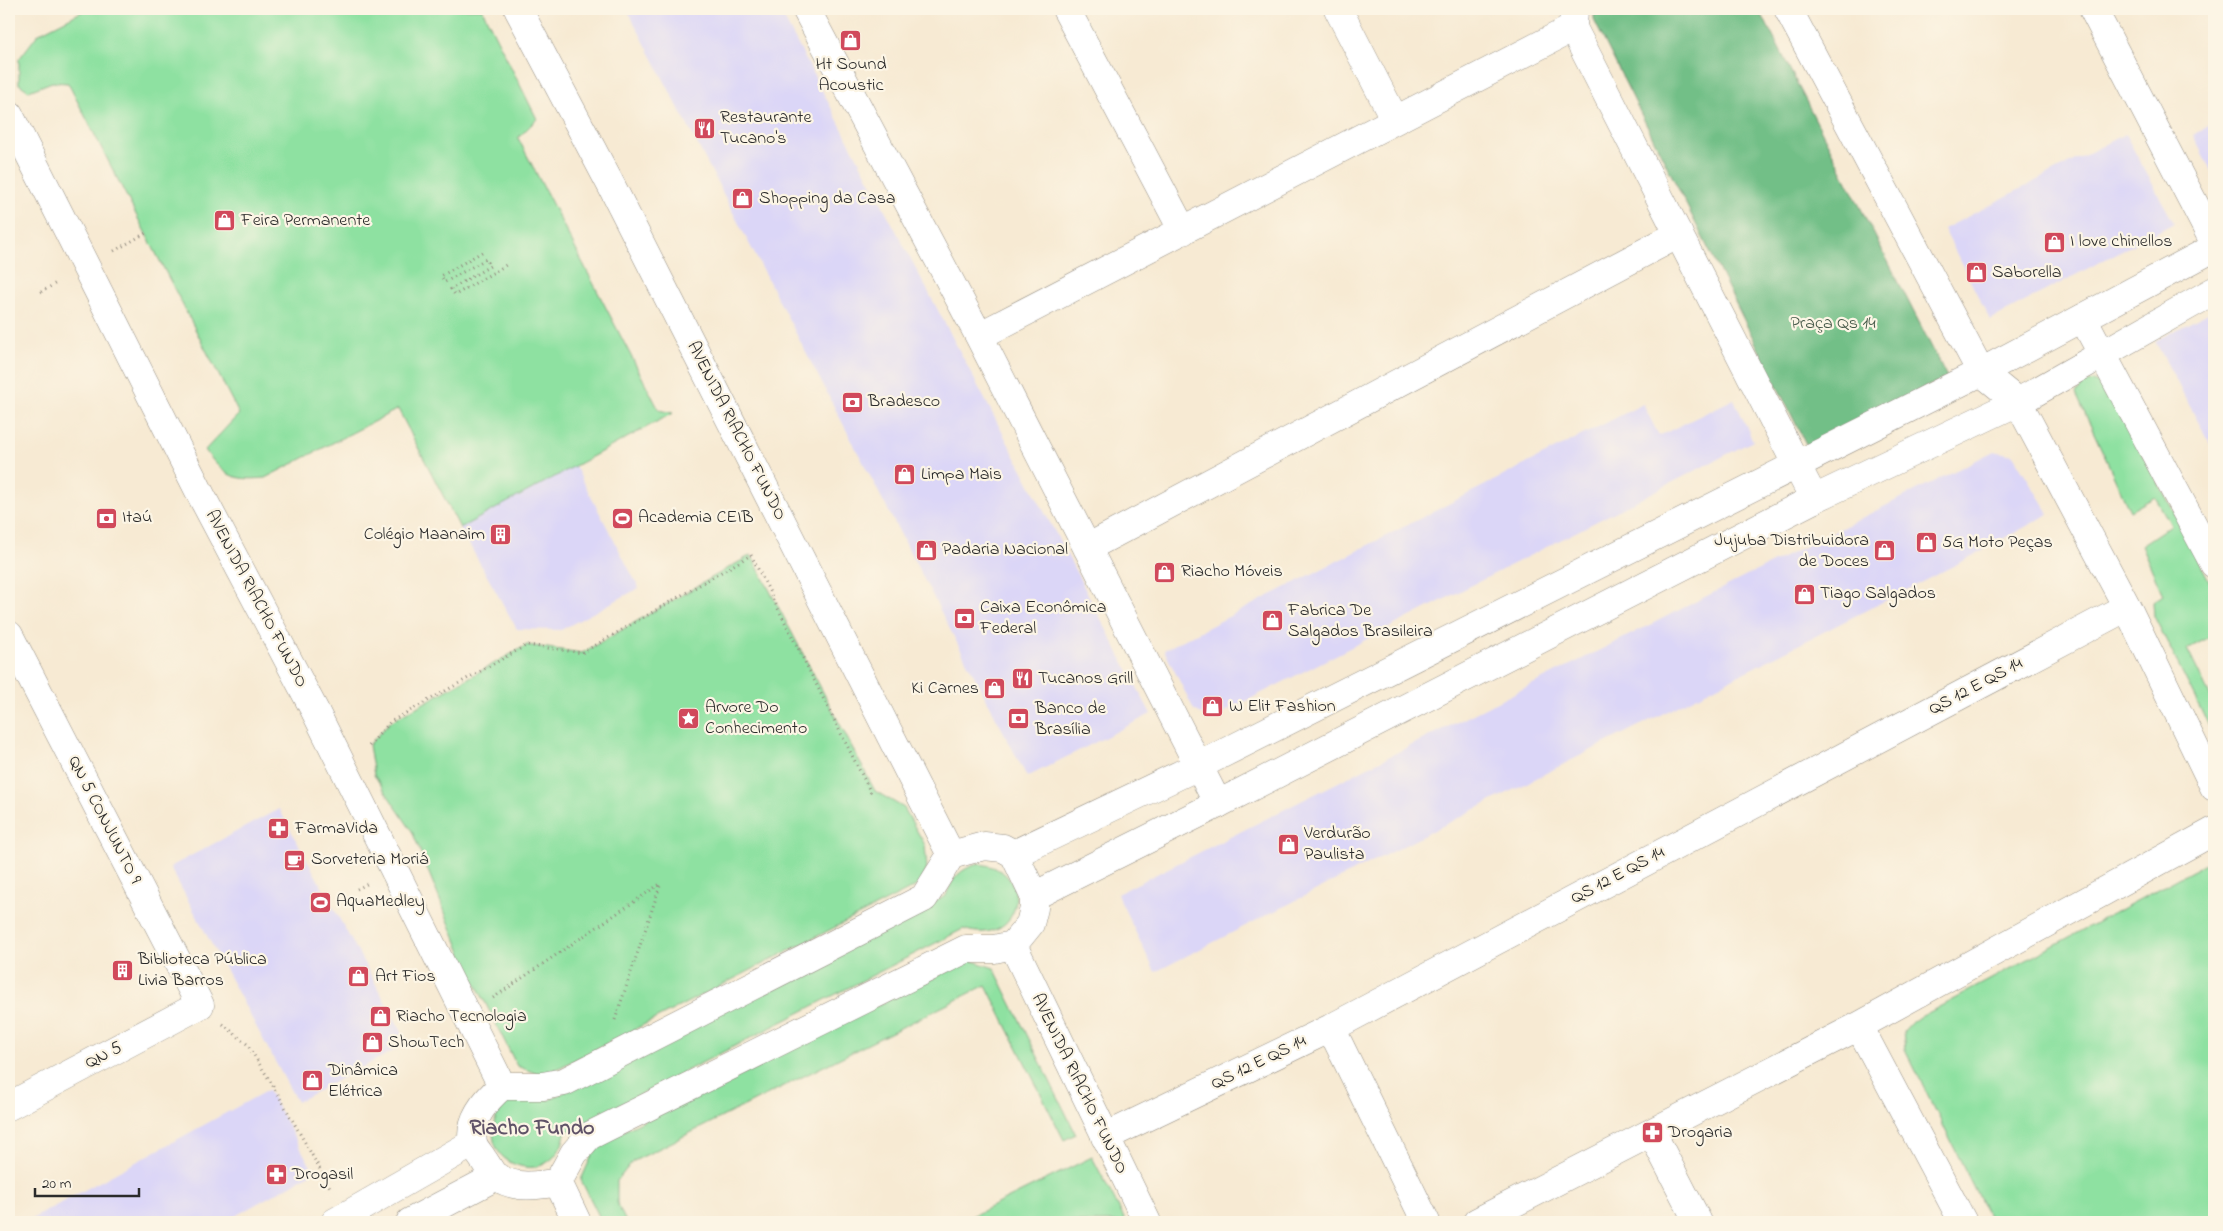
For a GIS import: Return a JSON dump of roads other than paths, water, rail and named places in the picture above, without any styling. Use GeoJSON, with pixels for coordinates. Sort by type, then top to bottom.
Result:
{"type":"FeatureCollection","features":[{"type":"Feature","properties":{"kind":"street","name":"AVENIDA RIACHO FUNDO"},"geometry":{"type":"LineString","coordinates":[[518,9],[612,188],[951,855]]}},
{"type":"Feature","properties":{"kind":"street"},"geometry":{"type":"LineString","coordinates":[[806,9],[979,336],[1218,804]]}},
{"type":"Feature","properties":{"kind":"street"},"geometry":{"type":"LineString","coordinates":[[1066,9],[1183,231]]}},
{"type":"Feature","properties":{"kind":"street"},"geometry":{"type":"LineString","coordinates":[[1338,9],[1395,120]]}},
{"type":"Feature","properties":{"kind":"street"},"geometry":{"type":"LineString","coordinates":[[1788,9],[1981,372],[2018,402],[2127,607],[2214,786]]}},
{"type":"Feature","properties":{"kind":"street"},"geometry":{"type":"LineString","coordinates":[[2092,9],[2214,242]]}},
{"type":"Feature","properties":{"kind":"street"},"geometry":{"type":"LineString","coordinates":[[979,336],[1395,120],[1574,18],[1679,234],[1814,499]]}},
{"type":"Feature","properties":{"kind":"street","name":"AVENIDA RIACHO FUNDO"},"geometry":{"type":"LineString","coordinates":[[9,114],[202,497],[222,530],[314,709],[502,1086]]}},
{"type":"Feature","properties":{"kind":"street"},"geometry":{"type":"LineString","coordinates":[[1087,548],[1679,234]]}},
{"type":"Feature","properties":{"kind":"street"},"geometry":{"type":"LineString","coordinates":[[1014,854],[1198,766],[1981,372],[2214,248]]}},
{"type":"Feature","properties":{"kind":"street"},"geometry":{"type":"LineString","coordinates":[[1034,896],[1814,499],[2018,402],[2214,291]]}},
{"type":"Feature","properties":{"kind":"street"},"geometry":{"type":"LineString","coordinates":[[2083,318],[2214,564]]}},
{"type":"Feature","properties":{"kind":"street","name":"QS 12 E QS 14"},"geometry":{"type":"LineString","coordinates":[[1105,1137],[1331,1028],[2127,607]]}},
{"type":"Feature","properties":{"kind":"street","name":"QN 5 CONJUNTO 9"},"geometry":{"type":"LineString","coordinates":[[9,635],[200,1005]]}},
{"type":"Feature","properties":{"kind":"street"},"geometry":{"type":"LineString","coordinates":[[1478,1222],[1859,1026],[2214,831]]}},
{"type":"Feature","properties":{"kind":"street"},"geometry":{"type":"LineString","coordinates":[[984,846],[1004,848],[1014,854],[1034,896],[1034,908],[1030,924],[1013,945],[994,949],[966,948],[589,1136],[574,1153],[558,1182],[525,1186],[495,1177],[473,1143],[473,1129],[477,1116],[486,1099],[502,1086],[543,1086],[564,1082],[898,912],[924,898],[951,855],[984,846]]}},
{"type":"Feature","properties":{"kind":"street","name":"AVENIDA RIACHO FUNDO"},"geometry":{"type":"LineString","coordinates":[[1013,945],[1147,1222]]}},
{"type":"Feature","properties":{"kind":"street","name":"QN 5"},"geometry":{"type":"LineString","coordinates":[[9,1106],[200,1005]]}},
{"type":"Feature","properties":{"kind":"street"},"geometry":{"type":"LineString","coordinates":[[1859,1026],[1964,1222]]}},
{"type":"Feature","properties":{"kind":"street"},"geometry":{"type":"LineString","coordinates":[[1331,1028],[1426,1222]]}},
{"type":"Feature","properties":{"kind":"street"},"geometry":{"type":"LineString","coordinates":[[1652,1134],[1698,1222]]}},
{"type":"Feature","properties":{"kind":"street"},"geometry":{"type":"LineString","coordinates":[[340,1219],[473,1143]]}},
{"type":"Feature","properties":{"kind":"street"},"geometry":{"type":"LineString","coordinates":[[410,1222],[495,1177]]}},
{"type":"Feature","properties":{"kind":"street"},"geometry":{"type":"LineString","coordinates":[[558,1182],[577,1222]]}},
{"type":"Feature","properties":{"kind":"place","name":"Ht Sound Acoustic"},"geometry":{"type":"Point","coordinates":[851,40]}},
{"type":"Feature","properties":{"kind":"place","name":"Restaurante Tucano's"},"geometry":{"type":"Point","coordinates":[704,128]}},
{"type":"Feature","properties":{"kind":"place","name":"Shopping da Casa"},"geometry":{"type":"Point","coordinates":[743,199]}},
{"type":"Feature","properties":{"kind":"place","name":"Feira Permanente"},"geometry":{"type":"Point","coordinates":[225,221]}},
{"type":"Feature","properties":{"kind":"place","name":"I love chinellos"},"geometry":{"type":"Point","coordinates":[2054,242]}},
{"type":"Feature","properties":{"kind":"place","name":"Saborella"},"geometry":{"type":"Point","coordinates":[1976,273]}},
{"type":"Feature","properties":{"kind":"place","name":"Bradesco"},"geometry":{"type":"Point","coordinates":[852,402]}},
{"type":"Feature","properties":{"kind":"place","name":"Limpa Mais"},"geometry":{"type":"Point","coordinates":[905,475]}},
{"type":"Feature","properties":{"kind":"place","name":"Itaú"},"geometry":{"type":"Point","coordinates":[106,518]}},
{"type":"Feature","properties":{"kind":"place","name":"Academia CEIB"},"geometry":{"type":"Point","coordinates":[622,518]}},
{"type":"Feature","properties":{"kind":"place","name":"Colégio Maanaim"},"geometry":{"type":"Point","coordinates":[501,535]}},
{"type":"Feature","properties":{"kind":"place","name":"5G Moto Peças"},"geometry":{"type":"Point","coordinates":[1926,543]}},
{"type":"Feature","properties":{"kind":"place","name":"Padaria Nacional"},"geometry":{"type":"Point","coordinates":[926,550]}},
{"type":"Feature","properties":{"kind":"place","name":"Jujuba Distribuidora de Doces"},"geometry":{"type":"Point","coordinates":[1885,551]}},
{"type":"Feature","properties":{"kind":"place","name":"Riacho Móveis"},"geometry":{"type":"Point","coordinates":[1165,572]}},
{"type":"Feature","properties":{"kind":"place","name":"Tiago Salgados"},"geometry":{"type":"Point","coordinates":[1804,594]}},
{"type":"Feature","properties":{"kind":"place","name":"Caixa Econômica Federal"},"geometry":{"type":"Point","coordinates":[964,618]}},
{"type":"Feature","properties":{"kind":"place","name":"Fabrica De Salgados Brasileira"},"geometry":{"type":"Point","coordinates":[1272,621]}},
{"type":"Feature","properties":{"kind":"place","name":"Tucanos Grill"},"geometry":{"type":"Point","coordinates":[1022,679]}},
{"type":"Feature","properties":{"kind":"place","name":"Ki Carnes"},"geometry":{"type":"Point","coordinates":[995,689]}},
{"type":"Feature","properties":{"kind":"place","name":"W Elit Fashion"},"geometry":{"type":"Point","coordinates":[1213,707]}},
{"type":"Feature","properties":{"kind":"place","name":"Arvore Do Conhecimento"},"geometry":{"type":"Point","coordinates":[689,718]}},
{"type":"Feature","properties":{"kind":"place","name":"Banco de Brasília"},"geometry":{"type":"Point","coordinates":[1019,719]}},
{"type":"Feature","properties":{"kind":"place","name":"FarmaVida"},"geometry":{"type":"Point","coordinates":[279,829]}},
{"type":"Feature","properties":{"kind":"place","name":"Verdurão Paulista"},"geometry":{"type":"Point","coordinates":[1288,844]}},
{"type":"Feature","properties":{"kind":"place","name":"Sorveteria Moriá"},"geometry":{"type":"Point","coordinates":[295,860]}},
{"type":"Feature","properties":{"kind":"place","name":"AquaMedley"},"geometry":{"type":"Point","coordinates":[320,902]}},
{"type":"Feature","properties":{"kind":"place","name":"Biblioteca Pública Livia Barros"},"geometry":{"type":"Point","coordinates":[122,970]}},
{"type":"Feature","properties":{"kind":"place","name":"Art Fios"},"geometry":{"type":"Point","coordinates":[359,977]}},
{"type":"Feature","properties":{"kind":"place","name":"Riacho Tecnologia"},"geometry":{"type":"Point","coordinates":[380,1017]}},
{"type":"Feature","properties":{"kind":"place","name":"ShowTech"},"geometry":{"type":"Point","coordinates":[372,1043]}},
{"type":"Feature","properties":{"kind":"place","name":"Dinâmica Elétrica"},"geometry":{"type":"Point","coordinates":[312,1081]}},
{"type":"Feature","properties":{"kind":"place","name":"Drogaria"},"geometry":{"type":"Point","coordinates":[1652,1133]}},
{"type":"Feature","properties":{"kind":"place","name":"Drogasil"},"geometry":{"type":"Point","coordinates":[276,1175]}},
{"type":"Feature","properties":{"kind":"district","name":"Riacho Fundo"},"geometry":{"type":"Point","coordinates":[532,1129]}},
{"type":"Feature","properties":{"kind":"park label","name":"Praça Qs 14"},"geometry":{"type":"Point","coordinates":[1833,324]}}]}
